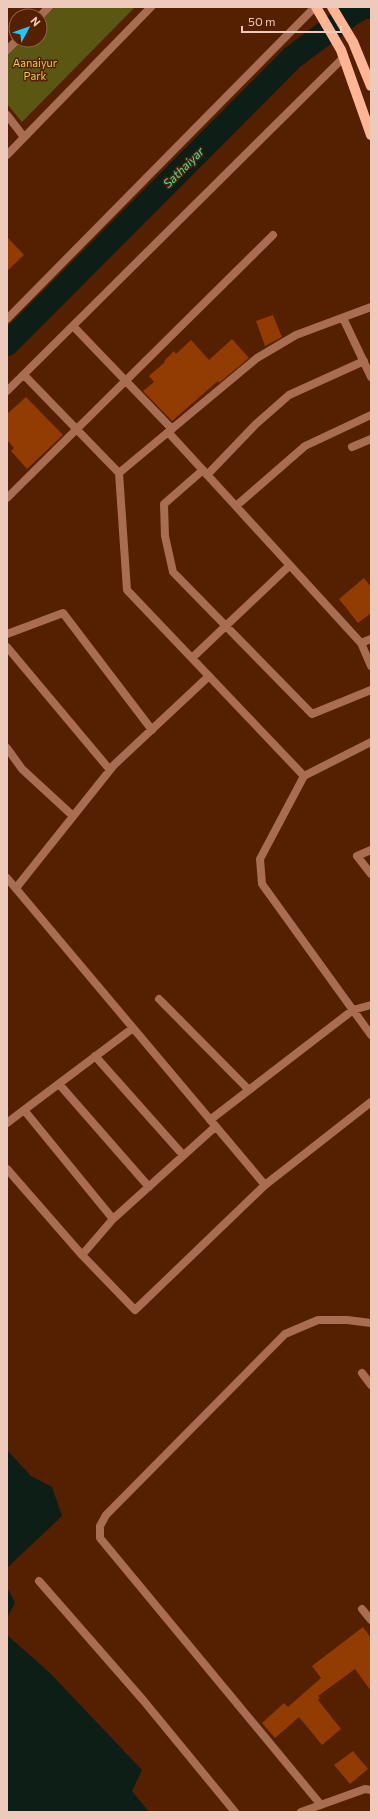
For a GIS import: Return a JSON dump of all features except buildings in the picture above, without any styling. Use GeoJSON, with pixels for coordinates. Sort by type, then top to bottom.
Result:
{"type":"FeatureCollection","features":[{"type":"Feature","properties":{"kind":"main road"},"geometry":{"type":"LineString","coordinates":[[315,7],[342,54],[371,135]]}},
{"type":"Feature","properties":{"kind":"main road"},"geometry":{"type":"LineString","coordinates":[[333,10],[353,42],[371,86]]}},
{"type":"Feature","properties":{"kind":"street"},"geometry":{"type":"LineString","coordinates":[[7,155],[151,7]]}},
{"type":"Feature","properties":{"kind":"street"},"geometry":{"type":"LineString","coordinates":[[7,319],[315,7]]}},
{"type":"Feature","properties":{"kind":"street"},"geometry":{"type":"LineString","coordinates":[[7,391],[342,54]]}},
{"type":"Feature","properties":{"kind":"street"},"geometry":{"type":"LineString","coordinates":[[7,114],[24,136]]}},
{"type":"Feature","properties":{"kind":"street"},"geometry":{"type":"LineString","coordinates":[[7,498],[273,235]]}},
{"type":"Feature","properties":{"kind":"street"},"geometry":{"type":"LineString","coordinates":[[119,473],[257,358],[296,335],[371,307]]}},
{"type":"Feature","properties":{"kind":"street"},"geometry":{"type":"LineString","coordinates":[[343,318],[371,377]]}},
{"type":"Feature","properties":{"kind":"street"},"geometry":{"type":"LineString","coordinates":[[73,326],[126,381],[205,472],[361,643],[371,666]]}},
{"type":"Feature","properties":{"kind":"street"},"geometry":{"type":"LineString","coordinates":[[364,361],[288,395],[205,472],[164,504],[166,536],[173,572],[312,714],[371,690]]}},
{"type":"Feature","properties":{"kind":"street"},"geometry":{"type":"LineString","coordinates":[[24,374],[119,473],[127,590],[304,776]]}},
{"type":"Feature","properties":{"kind":"street"},"geometry":{"type":"LineString","coordinates":[[236,506],[305,446],[371,415]]}},
{"type":"Feature","properties":{"kind":"street"},"geometry":{"type":"LineString","coordinates":[[352,446],[371,439]]}},
{"type":"Feature","properties":{"kind":"street"},"geometry":{"type":"LineString","coordinates":[[192,658],[225,625],[290,565]]}},
{"type":"Feature","properties":{"kind":"street"},"geometry":{"type":"LineString","coordinates":[[7,634],[63,613],[152,730]]}},
{"type":"Feature","properties":{"kind":"street"},"geometry":{"type":"LineString","coordinates":[[361,643],[371,639]]}},
{"type":"Feature","properties":{"kind":"street"},"geometry":{"type":"LineString","coordinates":[[7,647],[110,770]]}},
{"type":"Feature","properties":{"kind":"street"},"geometry":{"type":"LineString","coordinates":[[16,888],[110,770],[210,676]]}},
{"type":"Feature","properties":{"kind":"street"},"geometry":{"type":"LineString","coordinates":[[371,742],[304,776],[260,859],[262,884],[371,1035]]}},
{"type":"Feature","properties":{"kind":"street"},"geometry":{"type":"LineString","coordinates":[[7,748],[22,769],[73,816]]}},
{"type":"Feature","properties":{"kind":"street"},"geometry":{"type":"LineString","coordinates":[[371,850],[358,856],[371,874]]}},
{"type":"Feature","properties":{"kind":"street"},"geometry":{"type":"LineString","coordinates":[[7,878],[212,1124],[266,1185]]}},
{"type":"Feature","properties":{"kind":"street"},"geometry":{"type":"LineString","coordinates":[[159,999],[249,1090]]}},
{"type":"Feature","properties":{"kind":"street"},"geometry":{"type":"LineString","coordinates":[[82,1255],[114,1219],[183,1156],[212,1124],[249,1090],[353,1010],[371,1005]]}},
{"type":"Feature","properties":{"kind":"street"},"geometry":{"type":"LineString","coordinates":[[7,1123],[133,1028]]}},
{"type":"Feature","properties":{"kind":"street"},"geometry":{"type":"LineString","coordinates":[[95,1056],[183,1156]]}},
{"type":"Feature","properties":{"kind":"street"},"geometry":{"type":"LineString","coordinates":[[59,1084],[149,1187]]}},
{"type":"Feature","properties":{"kind":"street"},"geometry":{"type":"LineString","coordinates":[[7,1169],[82,1255],[135,1310],[266,1185],[371,1102]]}},
{"type":"Feature","properties":{"kind":"street"},"geometry":{"type":"LineString","coordinates":[[24,1110],[114,1219]]}},
{"type":"Feature","properties":{"kind":"street"},"geometry":{"type":"LineString","coordinates":[[321,1805],[100,1538],[100,1526],[106,1515],[285,1334],[318,1320],[347,1320],[371,1323]]}},
{"type":"Feature","properties":{"kind":"street"},"geometry":{"type":"LineString","coordinates":[[362,1372],[371,1385]]}},
{"type":"Feature","properties":{"kind":"street"},"geometry":{"type":"LineString","coordinates":[[39,1581],[143,1700],[235,1812]]}},
{"type":"Feature","properties":{"kind":"street"},"geometry":{"type":"LineString","coordinates":[[362,1609],[371,1620]]}},
{"type":"Feature","properties":{"kind":"street"},"geometry":{"type":"LineString","coordinates":[[301,1812],[365,1790],[371,1790]]}},
{"type":"Feature","properties":{"kind":"green space","name":"Aanaiyur Park"},"geometry":{"type":"Polygon","coordinates":[[[55,7],[135,7],[22,122],[7,104],[7,54],[13,48],[48,48],[48,14],[55,7]]]}},
{"type":"Feature","properties":{"kind":"shaded area"},"geometry":{"type":"Polygon","coordinates":[[[7,1450],[31,1476],[52,1487],[62,1516],[7,1568],[7,1450]]]}},
{"type":"Feature","properties":{"kind":"shaded area"},"geometry":{"type":"Polygon","coordinates":[[[7,1587],[15,1603],[7,1618],[7,1587]]]}},
{"type":"Feature","properties":{"kind":"shaded area"},"geometry":{"type":"Polygon","coordinates":[[[7,1635],[49,1672],[142,1770],[132,1791],[149,1812],[7,1812],[7,1635]]]}},
{"type":"Feature","properties":{"kind":"waterway","name":"Sathaiyar"},"geometry":{"type":"LineString","coordinates":[[7,344],[293,57],[351,14],[364,7],[370,7]]}}]}
